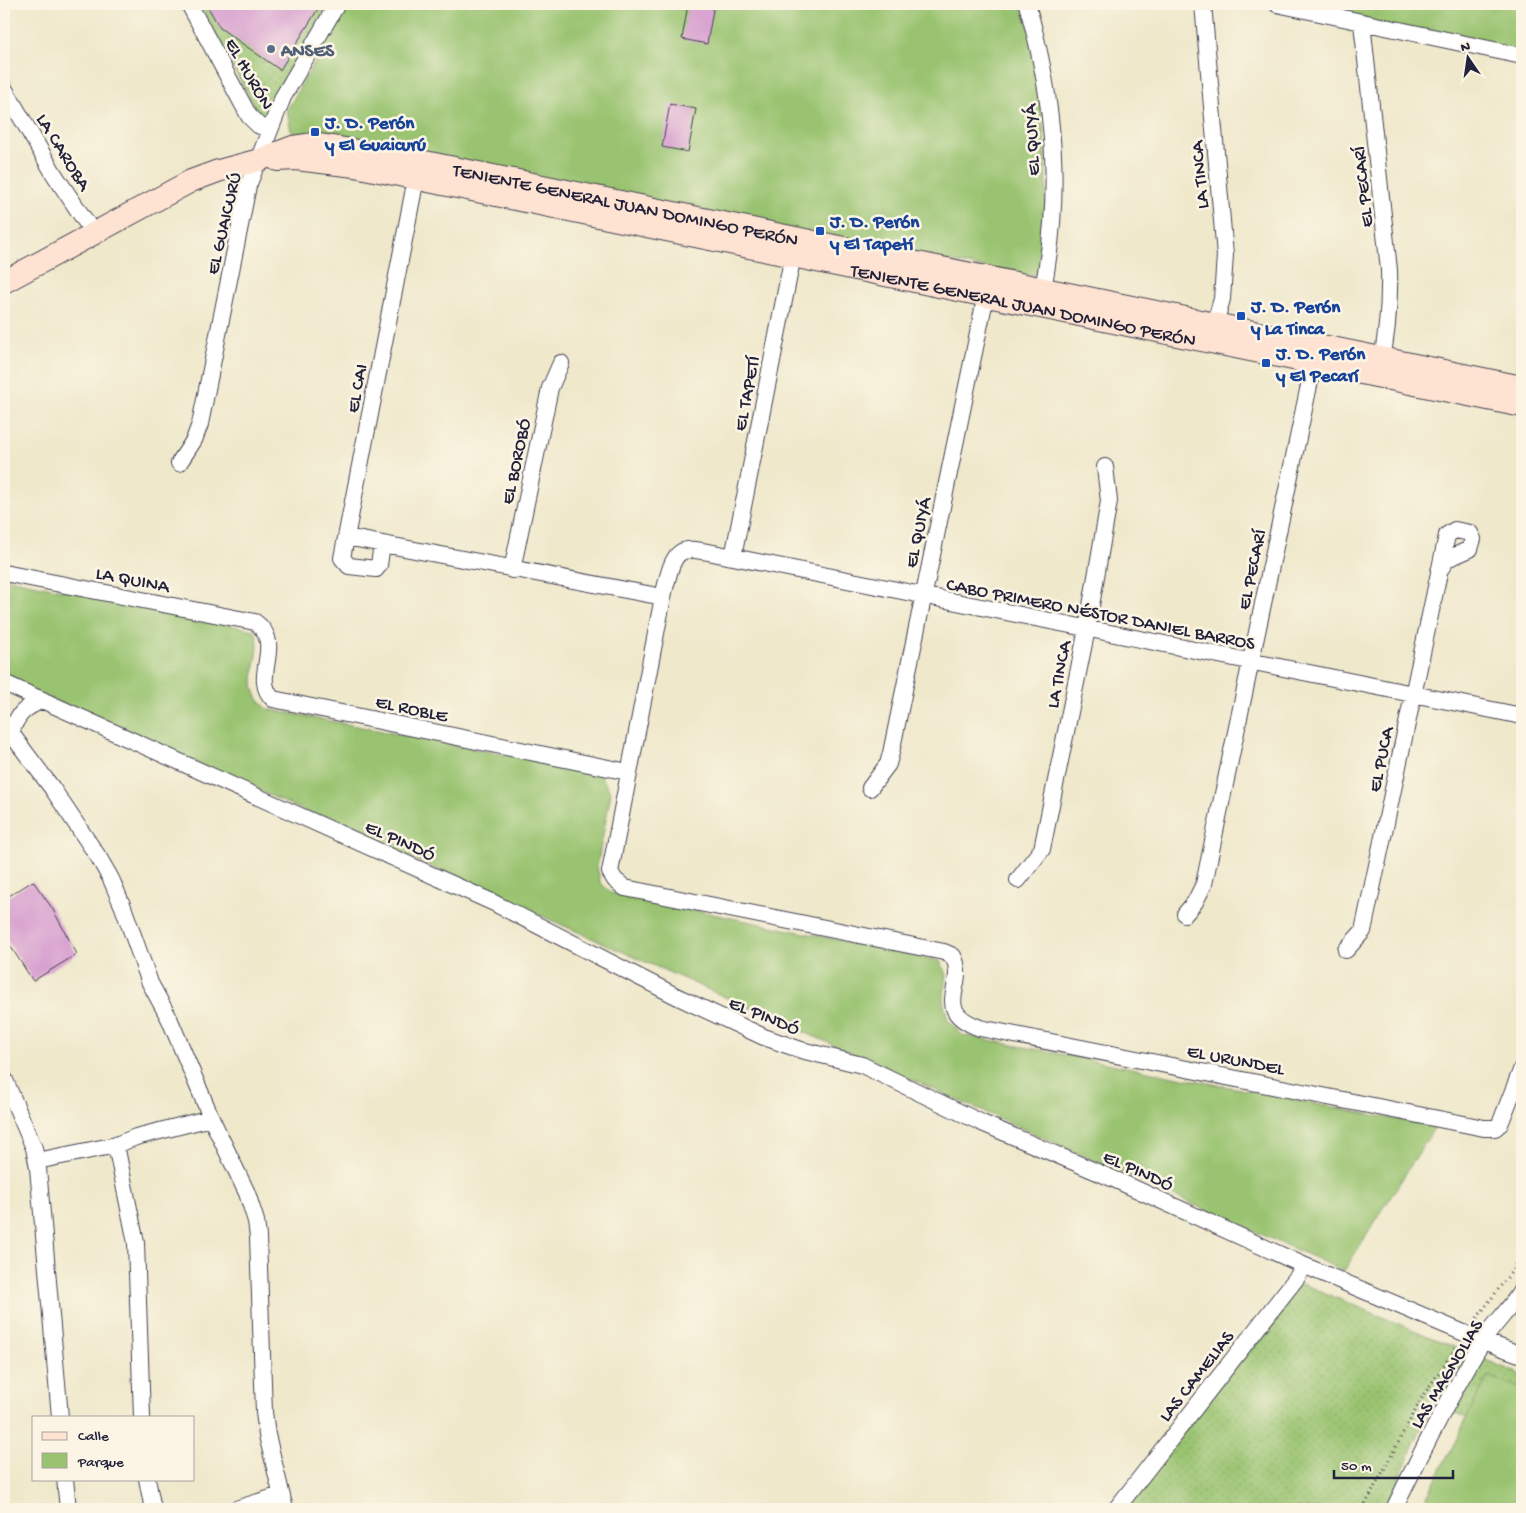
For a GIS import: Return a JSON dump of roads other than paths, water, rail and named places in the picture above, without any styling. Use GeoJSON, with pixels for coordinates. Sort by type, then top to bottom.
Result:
{"type":"FeatureCollection","features":[{"type":"Feature","properties":{"kind":"main road","name":"TENIENTE GENERAL JUAN DOMINGO PERÓN"},"geometry":{"type":"LineString","coordinates":[[4,282],[191,181],[218,171],[259,160],[296,159],[418,170],[1380,367],[1522,387]]}},
{"type":"Feature","properties":{"kind":"main road","name":"TENIENTE GENERAL JUAN DOMINGO PERÓN"},"geometry":{"type":"LineString","coordinates":[[1380,367],[1522,406]]}},
{"type":"Feature","properties":{"kind":"street","name":"EL HURÓN"},"geometry":{"type":"LineString","coordinates":[[189,4],[249,116],[258,125],[269,130]]}},
{"type":"Feature","properties":{"kind":"street","name":"EL GUAICURÚ"},"geometry":{"type":"LineString","coordinates":[[179,463],[194,440],[200,424],[248,186],[283,97],[337,4]]}},
{"type":"Feature","properties":{"kind":"street","name":"EL QUIYÁ"},"geometry":{"type":"LineString","coordinates":[[1027,4],[1044,71],[1052,140],[1052,242],[1041,298]]}},
{"type":"Feature","properties":{"kind":"street","name":"LA TINCA"},"geometry":{"type":"LineString","coordinates":[[1203,4],[1225,255],[1222,299],[1213,333]]}},
{"type":"Feature","properties":{"kind":"street"},"geometry":{"type":"LineString","coordinates":[[1277,4],[1522,56]]}},
{"type":"Feature","properties":{"kind":"street","name":"EL PECARÍ"},"geometry":{"type":"LineString","coordinates":[[1362,23],[1389,270],[1390,300],[1387,337],[1380,367]]}},
{"type":"Feature","properties":{"kind":"street","name":"LA CAROBA"},"geometry":{"type":"LineString","coordinates":[[4,88],[54,174],[94,234]]}},
{"type":"Feature","properties":{"kind":"street","name":"EL CAI"},"geometry":{"type":"LineString","coordinates":[[382,544],[379,565],[376,569],[364,569],[345,564],[342,558],[418,170]]}},
{"type":"Feature","properties":{"kind":"street","name":"EL TAPETÍ"},"geometry":{"type":"LineString","coordinates":[[733,557],[794,247]]}},
{"type":"Feature","properties":{"kind":"street","name":"EL QUIYÁ"},"geometry":{"type":"LineString","coordinates":[[870,788],[888,764],[892,753],[988,287]]}},
{"type":"Feature","properties":{"kind":"street","name":"EL PECARÍ"},"geometry":{"type":"LineString","coordinates":[[1185,914],[1195,902],[1204,884],[1315,354]]}},
{"type":"Feature","properties":{"kind":"street","name":"EL BOROBÓ"},"geometry":{"type":"LineString","coordinates":[[512,570],[550,388],[561,363]]}},
{"type":"Feature","properties":{"kind":"street","name":"LA TINCA"},"geometry":{"type":"LineString","coordinates":[[1018,880],[1042,850],[1087,629],[1110,501],[1105,467]]}},
{"type":"Feature","properties":{"kind":"street"},"geometry":{"type":"LineString","coordinates":[[346,537],[512,570],[663,597],[628,772]]}},
{"type":"Feature","properties":{"kind":"street","name":"CABO PRIMERO NÉSTOR DANIEL BARROS"},"geometry":{"type":"LineString","coordinates":[[663,597],[674,556],[682,550],[692,549],[1522,716]]}},
{"type":"Feature","properties":{"kind":"street","name":"EL PUCA"},"geometry":{"type":"LineString","coordinates":[[1346,950],[1363,931],[1439,570]]}},
{"type":"Feature","properties":{"kind":"street","name":"LA QUINA"},"geometry":{"type":"LineString","coordinates":[[4,573],[254,622]]}},
{"type":"Feature","properties":{"kind":"street","name":"EL ROBLE"},"geometry":{"type":"LineString","coordinates":[[254,622],[264,628],[269,643],[265,686],[268,694],[273,699],[628,772]]}},
{"type":"Feature","properties":{"kind":"street","name":"EL PINDÓ"},"geometry":{"type":"LineString","coordinates":[[4,683],[492,902],[718,1017],[800,1050],[862,1065],[982,1123],[1116,1180],[1303,1265],[1483,1341],[1522,1355]]}},
{"type":"Feature","properties":{"kind":"street"},"geometry":{"type":"LineString","coordinates":[[43,700],[23,711],[8,729],[52,788],[111,879],[150,983],[190,1065],[211,1118],[247,1193],[256,1221],[264,1412],[283,1502],[236,1509]]}},
{"type":"Feature","properties":{"kind":"street","name":"EL URUNDEL"},"geometry":{"type":"LineString","coordinates":[[628,772],[610,872],[615,880],[625,888],[944,952],[953,956],[958,968],[952,999],[955,1010],[960,1018],[969,1024],[990,1030],[1484,1128],[1495,1128],[1500,1124],[1522,1068]]}},
{"type":"Feature","properties":{"kind":"street"},"geometry":{"type":"LineString","coordinates":[[4,1078],[34,1148],[37,1162],[42,1196],[60,1416]]}},
{"type":"Feature","properties":{"kind":"street"},"geometry":{"type":"LineString","coordinates":[[37,1162],[116,1146],[136,1138],[211,1118]]}},
{"type":"Feature","properties":{"kind":"street"},"geometry":{"type":"LineString","coordinates":[[116,1146],[136,1243],[142,1416]]}},
{"type":"Feature","properties":{"kind":"street","name":"LAS CAMELIAS"},"geometry":{"type":"LineString","coordinates":[[1116,1509],[1298,1276],[1303,1265]]}},
{"type":"Feature","properties":{"kind":"street","name":"LAS MAGNOLIAS"},"geometry":{"type":"LineString","coordinates":[[1394,1509],[1440,1415],[1483,1341],[1512,1306],[1522,1289]]}},
{"type":"Feature","properties":{"kind":"street"},"geometry":{"type":"LineString","coordinates":[[66,1480],[68,1509]]}},
{"type":"Feature","properties":{"kind":"street"},"geometry":{"type":"LineString","coordinates":[[147,1480],[153,1509]]}},
{"type":"Feature","properties":{"kind":"place","name":"ANSES"},"geometry":{"type":"Point","coordinates":[271,49]}},
{"type":"Feature","properties":{"kind":"place","name":"J. D. Perón y El Guaicurú"},"geometry":{"type":"Point","coordinates":[315,132]}},
{"type":"Feature","properties":{"kind":"place","name":"J. D. Perón y El Tapetí"},"geometry":{"type":"Point","coordinates":[820,231]}},
{"type":"Feature","properties":{"kind":"place","name":"J. D. Perón y La Tinca"},"geometry":{"type":"Point","coordinates":[1241,316]}},
{"type":"Feature","properties":{"kind":"place","name":"J. D. Perón y El Pecarí"},"geometry":{"type":"Point","coordinates":[1266,363]}}]}
